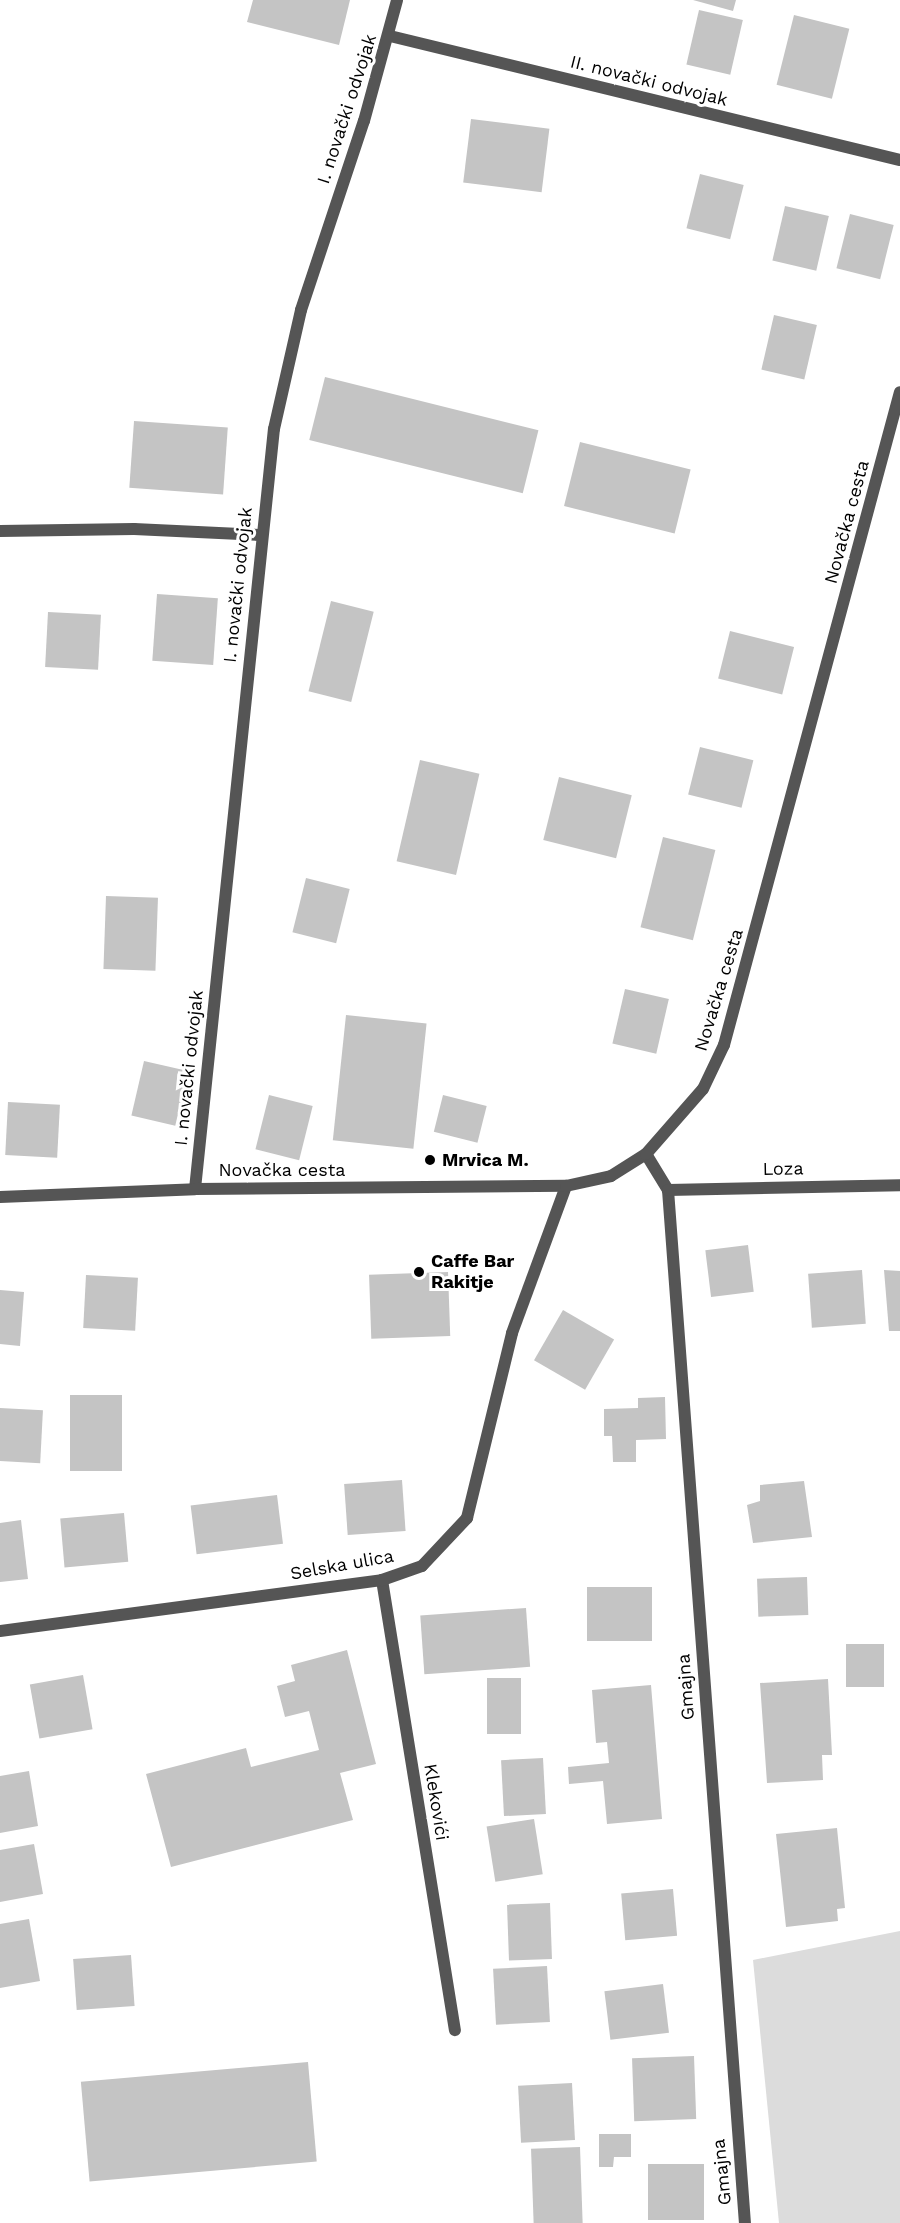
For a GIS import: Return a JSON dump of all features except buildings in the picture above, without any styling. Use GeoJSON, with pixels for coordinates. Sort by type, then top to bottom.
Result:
{"type":"FeatureCollection","features":[{"type":"Feature","properties":{"kind":"street","name":"I. novački odvojak"},"geometry":{"type":"LineString","coordinates":[[195,1189],[261,535],[274,429],[301,310],[390,36],[397,0]]}},
{"type":"Feature","properties":{"kind":"street","name":"II. novački odvojak"},"geometry":{"type":"LineString","coordinates":[[390,36],[900,160]]}},
{"type":"Feature","properties":{"kind":"street","name":"Novačka cesta"},"geometry":{"type":"LineString","coordinates":[[0,1197],[195,1189],[566,1186],[610,1176],[646,1154],[703,1089],[724,1045],[900,392]]}},
{"type":"Feature","properties":{"kind":"street"},"geometry":{"type":"LineString","coordinates":[[0,531],[134,529],[261,535]]}},
{"type":"Feature","properties":{"kind":"street","name":"Gmajna"},"geometry":{"type":"LineString","coordinates":[[646,1154],[668,1190],[745,2223]]}},
{"type":"Feature","properties":{"kind":"street","name":"Loza"},"geometry":{"type":"LineString","coordinates":[[668,1190],[900,1185]]}},
{"type":"Feature","properties":{"kind":"street","name":"Selska ulica"},"geometry":{"type":"LineString","coordinates":[[0,1631],[382,1580],[422,1566],[467,1518],[512,1333],[566,1186]]}},
{"type":"Feature","properties":{"kind":"street","name":"Klekovići"},"geometry":{"type":"LineString","coordinates":[[382,1580],[455,2030]]}},
{"type":"Feature","properties":{"kind":"shaded area"},"geometry":{"type":"Polygon","coordinates":[[[900,1931],[900,2223],[779,2223],[753,1960],[900,1931]]]}},
{"type":"Feature","properties":{"kind":"place","name":"Mrvica M."},"geometry":{"type":"Point","coordinates":[430,1160]}},
{"type":"Feature","properties":{"kind":"place","name":"Caffe Bar Rakitje"},"geometry":{"type":"Point","coordinates":[419,1272]}}]}
